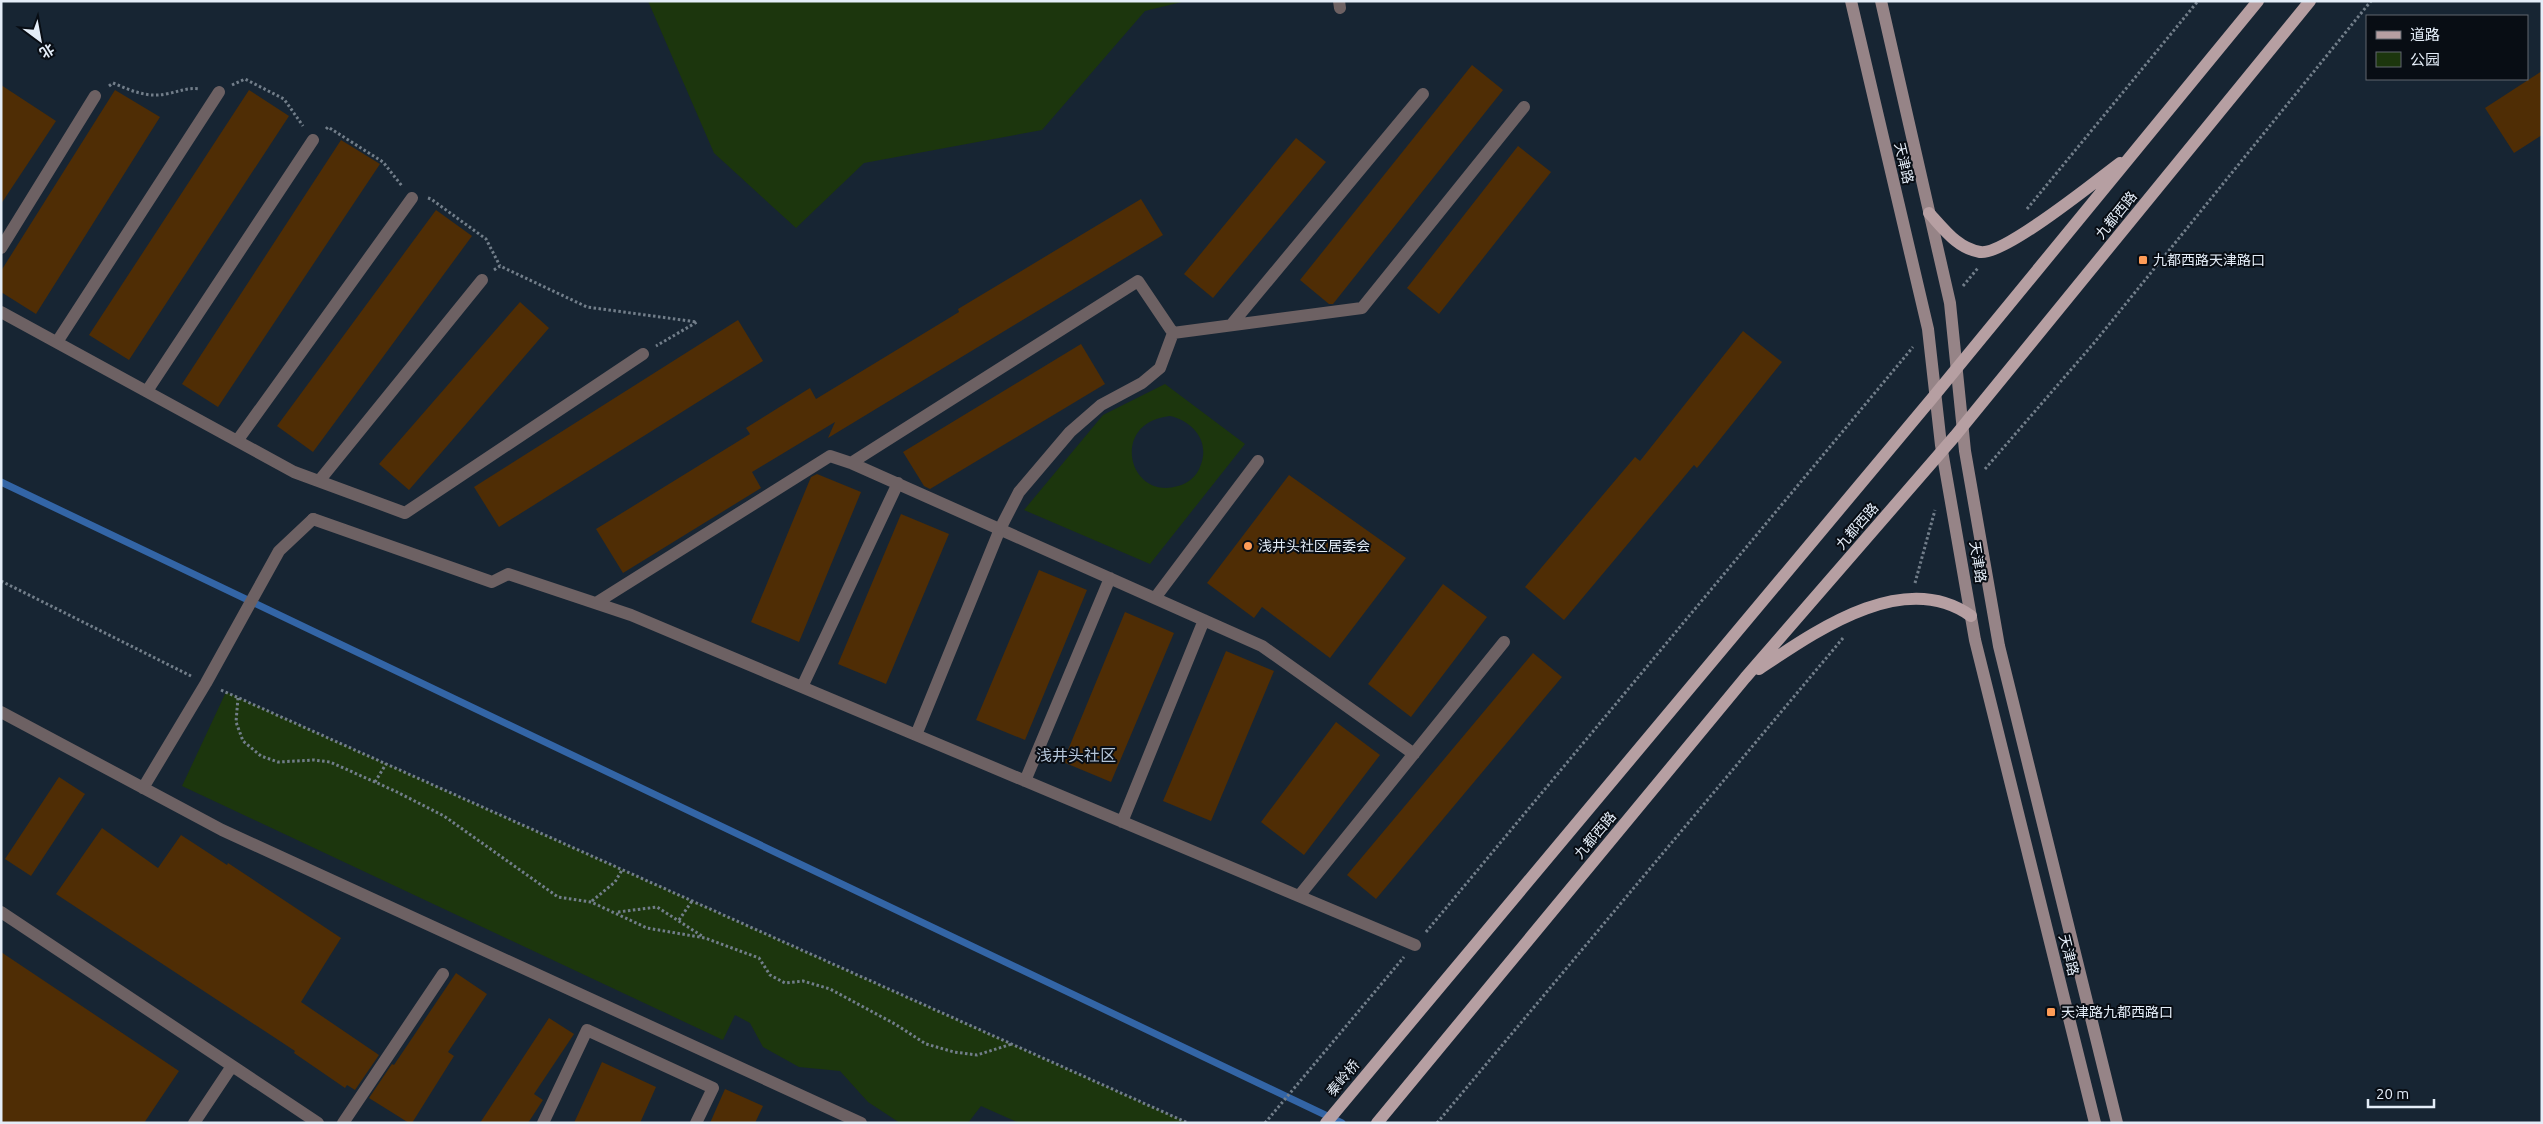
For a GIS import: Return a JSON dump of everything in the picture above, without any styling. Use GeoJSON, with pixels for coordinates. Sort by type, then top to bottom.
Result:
{"type":"FeatureCollection","features":[{"type":"Feature","properties":{"kind":"main road","name":"天津路"},"geometry":{"type":"LineString","coordinates":[[1852,1],[1928,330],[1934,396],[1942,451],[1975,640],[2095,1123]]}},
{"type":"Feature","properties":{"kind":"main road","name":"天津路"},"geometry":{"type":"LineString","coordinates":[[1881,1],[1950,303],[1962,428],[1999,646],[2117,1123]]}},
{"type":"Feature","properties":{"kind":"main road","name":"九都西路"},"geometry":{"type":"LineString","coordinates":[[1384,1052],[1956,370],[2258,1]]}},
{"type":"Feature","properties":{"kind":"main road","name":"九都西路"},"geometry":{"type":"LineString","coordinates":[[1377,1123],[1745,678],[1962,428],[2310,1]]}},
{"type":"Feature","properties":{"kind":"main road"},"geometry":{"type":"LineString","coordinates":[[1930,213],[1958,244],[1981,252],[1995,248],[2010,243],[2134,152]]}},
{"type":"Feature","properties":{"kind":"main road"},"geometry":{"type":"LineString","coordinates":[[1745,678],[1822,627],[1887,601],[1930,600],[1961,608],[1971,616]]}},
{"type":"Feature","properties":{"kind":"main road","name":"秦岭桥"},"geometry":{"type":"LineString","coordinates":[[1326,1123],[1384,1052]]}},
{"type":"Feature","properties":{"kind":"street"},"geometry":{"type":"LineString","coordinates":[[57,342],[219,92]]}},
{"type":"Feature","properties":{"kind":"street"},"geometry":{"type":"LineString","coordinates":[[1231,326],[1423,94]]}},
{"type":"Feature","properties":{"kind":"street"},"geometry":{"type":"LineString","coordinates":[[1,248],[95,96]]}},
{"type":"Feature","properties":{"kind":"street"},"geometry":{"type":"LineString","coordinates":[[1173,334],[1362,308],[1524,107]]}},
{"type":"Feature","properties":{"kind":"street"},"geometry":{"type":"LineString","coordinates":[[147,392],[313,140]]}},
{"type":"Feature","properties":{"kind":"street"},"geometry":{"type":"LineString","coordinates":[[237,441],[412,198]]}},
{"type":"Feature","properties":{"kind":"street"},"geometry":{"type":"LineString","coordinates":[[319,481],[482,280]]}},
{"type":"Feature","properties":{"kind":"street"},"geometry":{"type":"LineString","coordinates":[[851,463],[1138,281],[1173,334]]}},
{"type":"Feature","properties":{"kind":"street"},"geometry":{"type":"LineString","coordinates":[[1,312],[294,472],[405,513],[643,354]]}},
{"type":"Feature","properties":{"kind":"street"},"geometry":{"type":"LineString","coordinates":[[916,735],[1000,529],[1019,492],[1070,432],[1100,405],[1142,383],[1160,368],[1173,334]]}},
{"type":"Feature","properties":{"kind":"street"},"geometry":{"type":"LineString","coordinates":[[596,603],[830,456],[898,483],[1262,646],[1414,754]]}},
{"type":"Feature","properties":{"kind":"street"},"geometry":{"type":"LineString","coordinates":[[1155,598],[1258,461]]}},
{"type":"Feature","properties":{"kind":"street"},"geometry":{"type":"LineString","coordinates":[[802,687],[898,483]]}},
{"type":"Feature","properties":{"kind":"street"},"geometry":{"type":"LineString","coordinates":[[143,788],[208,681],[279,551],[313,519],[492,582],[508,574],[631,615],[1414,945]]}},
{"type":"Feature","properties":{"kind":"street"},"geometry":{"type":"LineString","coordinates":[[1025,781],[1110,578]]}},
{"type":"Feature","properties":{"kind":"street"},"geometry":{"type":"LineString","coordinates":[[1122,822],[1204,620]]}},
{"type":"Feature","properties":{"kind":"street"},"geometry":{"type":"LineString","coordinates":[[1299,896],[1504,642]]}},
{"type":"Feature","properties":{"kind":"street"},"geometry":{"type":"LineString","coordinates":[[1,712],[222,830],[861,1123]]}},
{"type":"Feature","properties":{"kind":"street"},"geometry":{"type":"LineString","coordinates":[[1,912],[318,1123]]}},
{"type":"Feature","properties":{"kind":"street"},"geometry":{"type":"LineString","coordinates":[[343,1123],[443,974]]}},
{"type":"Feature","properties":{"kind":"street"},"geometry":{"type":"LineString","coordinates":[[543,1123],[587,1030],[713,1088],[696,1123]]}},
{"type":"Feature","properties":{"kind":"street"},"geometry":{"type":"LineString","coordinates":[[194,1123],[232,1066]]}},
{"type":"Feature","properties":{"kind":"path"},"geometry":{"type":"LineString","coordinates":[[2020,217],[2198,1]]}},
{"type":"Feature","properties":{"kind":"path"},"geometry":{"type":"LineString","coordinates":[[1972,485],[2094,343],[2371,1]]}},
{"type":"Feature","properties":{"kind":"path"},"geometry":{"type":"LineString","coordinates":[[1950,303],[1995,248]]}},
{"type":"Feature","properties":{"kind":"path"},"geometry":{"type":"LineString","coordinates":[[482,280],[500,266],[587,307],[696,322],[643,354]]}},
{"type":"Feature","properties":{"kind":"path"},"geometry":{"type":"LineString","coordinates":[[1265,1123],[1928,330]]}},
{"type":"Feature","properties":{"kind":"path"},"geometry":{"type":"LineString","coordinates":[[1910,600],[1934,510],[1952,500]]}},
{"type":"Feature","properties":{"kind":"path"},"geometry":{"type":"LineString","coordinates":[[1,581],[208,681],[238,698],[1188,1123]]}},
{"type":"Feature","properties":{"kind":"path"},"geometry":{"type":"LineString","coordinates":[[1438,1123],[1849,631]]}},
{"type":"Feature","properties":{"kind":"path"},"geometry":{"type":"LineString","coordinates":[[238,698],[236,722],[243,741],[261,756],[278,762],[314,760],[330,762],[374,782],[444,816],[558,896],[591,902],[617,912],[647,928],[705,938],[759,958],[770,975],[785,983],[803,981],[830,988],[895,1024],[926,1044],[954,1052],[977,1055],[1012,1044]]}},
{"type":"Feature","properties":{"kind":"path"},"geometry":{"type":"LineString","coordinates":[[374,782],[386,764]]}},
{"type":"Feature","properties":{"kind":"path"},"geometry":{"type":"LineString","coordinates":[[591,902],[615,882],[622,870]]}},
{"type":"Feature","properties":{"kind":"path"},"geometry":{"type":"LineString","coordinates":[[679,920],[692,901]]}},
{"type":"Feature","properties":{"kind":"path"},"geometry":{"type":"LineString","coordinates":[[617,912],[656,907],[705,938]]}},
{"type":"Feature","properties":{"kind":"green space"},"geometry":{"type":"Polygon","coordinates":[[[648,1],[1186,1],[1145,11],[1042,130],[864,163],[796,228],[714,153],[648,1]]]}},
{"type":"Feature","properties":{"kind":"green space"},"geometry":{"type":"Polygon","coordinates":[[[1165,384],[1245,444],[1150,564],[1024,510],[1103,415],[1165,384]],[[1170,416],[1151,421],[1138,432],[1133,445],[1132,459],[1137,472],[1147,482],[1161,488],[1178,486],[1188,481],[1199,470],[1203,458],[1203,449],[1198,434],[1186,423],[1170,416]]]}},
{"type":"Feature","properties":{"kind":"green space"},"geometry":{"type":"Polygon","coordinates":[[[226,692],[1188,1123],[1019,1123],[981,1106],[968,1123],[900,1123],[868,1102],[840,1071],[799,1067],[763,1047],[750,1023],[735,1015],[723,1040],[182,786],[226,692]]]}},
{"type":"Feature","properties":{"kind":"building"},"geometry":{"type":"Polygon","coordinates":[[[1472,65],[1503,90],[1333,304],[1329,304],[1300,280],[1472,65]]]}},
{"type":"Feature","properties":{"kind":"building"},"geometry":{"type":"Polygon","coordinates":[[[2542,71],[2542,135],[2514,153],[2485,108],[2542,71]]]}},
{"type":"Feature","properties":{"kind":"building"},"geometry":{"type":"Polygon","coordinates":[[[1,85],[56,121],[1,204],[1,85]]]}},
{"type":"Feature","properties":{"kind":"building"},"geometry":{"type":"Polygon","coordinates":[[[115,90],[160,117],[36,314],[1,292],[1,271],[115,90]]]}},
{"type":"Feature","properties":{"kind":"building"},"geometry":{"type":"Polygon","coordinates":[[[249,90],[289,116],[129,360],[89,335],[249,90]]]}},
{"type":"Feature","properties":{"kind":"building"},"geometry":{"type":"Polygon","coordinates":[[[1296,138],[1326,162],[1213,298],[1184,274],[1296,138]]]}},
{"type":"Feature","properties":{"kind":"building"},"geometry":{"type":"Polygon","coordinates":[[[341,140],[380,164],[218,407],[182,384],[341,140]]]}},
{"type":"Feature","properties":{"kind":"building"},"geometry":{"type":"Polygon","coordinates":[[[1518,146],[1551,172],[1439,314],[1407,288],[1518,146]]]}},
{"type":"Feature","properties":{"kind":"building"},"geometry":{"type":"Polygon","coordinates":[[[1141,199],[1163,235],[828,438],[835,422],[752,472],[761,488],[623,573],[596,529],[750,434],[746,428],[810,388],[816,399],[959,312],[958,309],[1141,199]]]}},
{"type":"Feature","properties":{"kind":"building"},"geometry":{"type":"Polygon","coordinates":[[[436,210],[472,236],[313,452],[277,426],[436,210]]]}},
{"type":"Feature","properties":{"kind":"building"},"geometry":{"type":"Polygon","coordinates":[[[520,302],[549,328],[409,490],[379,464],[520,302]]]}},
{"type":"Feature","properties":{"kind":"building"},"geometry":{"type":"Polygon","coordinates":[[[738,320],[763,361],[499,527],[474,487],[738,320]]]}},
{"type":"Feature","properties":{"kind":"building"},"geometry":{"type":"Polygon","coordinates":[[[1743,331],[1782,362],[1697,468],[1694,465],[1564,620],[1525,587],[1635,457],[1640,461],[1743,331]]]}},
{"type":"Feature","properties":{"kind":"building"},"geometry":{"type":"Polygon","coordinates":[[[1081,344],[1105,384],[930,489],[924,486],[903,452],[1081,344]]]}},
{"type":"Feature","properties":{"kind":"building"},"geometry":{"type":"Polygon","coordinates":[[[817,474],[861,492],[799,642],[751,622],[811,477],[817,474]]]}},
{"type":"Feature","properties":{"kind":"building"},"geometry":{"type":"Polygon","coordinates":[[[1289,475],[1406,558],[1330,658],[1262,607],[1254,618],[1207,583],[1289,475]]]}},
{"type":"Feature","properties":{"kind":"building"},"geometry":{"type":"Polygon","coordinates":[[[901,514],[949,534],[886,684],[838,664],[901,514]]]}},
{"type":"Feature","properties":{"kind":"building"},"geometry":{"type":"Polygon","coordinates":[[[1039,570],[1087,590],[1025,740],[976,720],[1039,570]]]}},
{"type":"Feature","properties":{"kind":"building"},"geometry":{"type":"Polygon","coordinates":[[[1443,584],[1487,617],[1411,717],[1368,684],[1443,584]]]}},
{"type":"Feature","properties":{"kind":"building"},"geometry":{"type":"Polygon","coordinates":[[[1125,612],[1174,633],[1111,782],[1063,762],[1125,612]]]}},
{"type":"Feature","properties":{"kind":"building"},"geometry":{"type":"Polygon","coordinates":[[[1226,651],[1274,671],[1211,821],[1163,801],[1226,651]]]}},
{"type":"Feature","properties":{"kind":"building"},"geometry":{"type":"Polygon","coordinates":[[[1533,653],[1562,677],[1376,899],[1347,875],[1533,653]]]}},
{"type":"Feature","properties":{"kind":"building"},"geometry":{"type":"Polygon","coordinates":[[[1336,722],[1380,755],[1304,855],[1261,822],[1336,722]]]}},
{"type":"Feature","properties":{"kind":"building"},"geometry":{"type":"Polygon","coordinates":[[[59,777],[85,794],[31,876],[5,859],[59,777]]]}},
{"type":"Feature","properties":{"kind":"building"},"geometry":{"type":"Polygon","coordinates":[[[102,828],[158,868],[181,835],[227,865],[228,863],[341,938],[301,1002],[379,1055],[355,1090],[347,1085],[345,1088],[294,1053],[295,1051],[56,894],[102,828]]]}},
{"type":"Feature","properties":{"kind":"building"},"geometry":{"type":"Polygon","coordinates":[[[1,952],[179,1071],[144,1123],[1,1123],[1,952]]]}},
{"type":"Feature","properties":{"kind":"building"},"geometry":{"type":"Polygon","coordinates":[[[456,973],[487,994],[448,1052],[454,1056],[412,1123],[409,1123],[369,1098],[392,1064],[394,1065],[456,973]]]}},
{"type":"Feature","properties":{"kind":"building"},"geometry":{"type":"Polygon","coordinates":[[[549,1018],[574,1034],[534,1094],[543,1100],[528,1123],[480,1123],[549,1018]]]}},
{"type":"Feature","properties":{"kind":"building"},"geometry":{"type":"Polygon","coordinates":[[[602,1062],[656,1087],[640,1123],[574,1123],[602,1062]]]}},
{"type":"Feature","properties":{"kind":"building"},"geometry":{"type":"Polygon","coordinates":[[[725,1089],[763,1106],[755,1123],[710,1123],[725,1089]]]}},
{"type":"Feature","properties":{"kind":"waterway"},"geometry":{"type":"LineString","coordinates":[[1,482],[1342,1123]]}},
{"type":"Feature","properties":{"kind":"place","name":"九都西路天津路口"},"geometry":{"type":"Point","coordinates":[2143,260]}},
{"type":"Feature","properties":{"kind":"place","name":"浅井头社区居委会"},"geometry":{"type":"Point","coordinates":[1248,546]}},
{"type":"Feature","properties":{"kind":"place","name":"天津路九都西路口"},"geometry":{"type":"Point","coordinates":[2051,1012]}},
{"type":"Feature","properties":{"kind":"district","name":"浅井头社区"},"geometry":{"type":"Point","coordinates":[1076,755]}}]}
